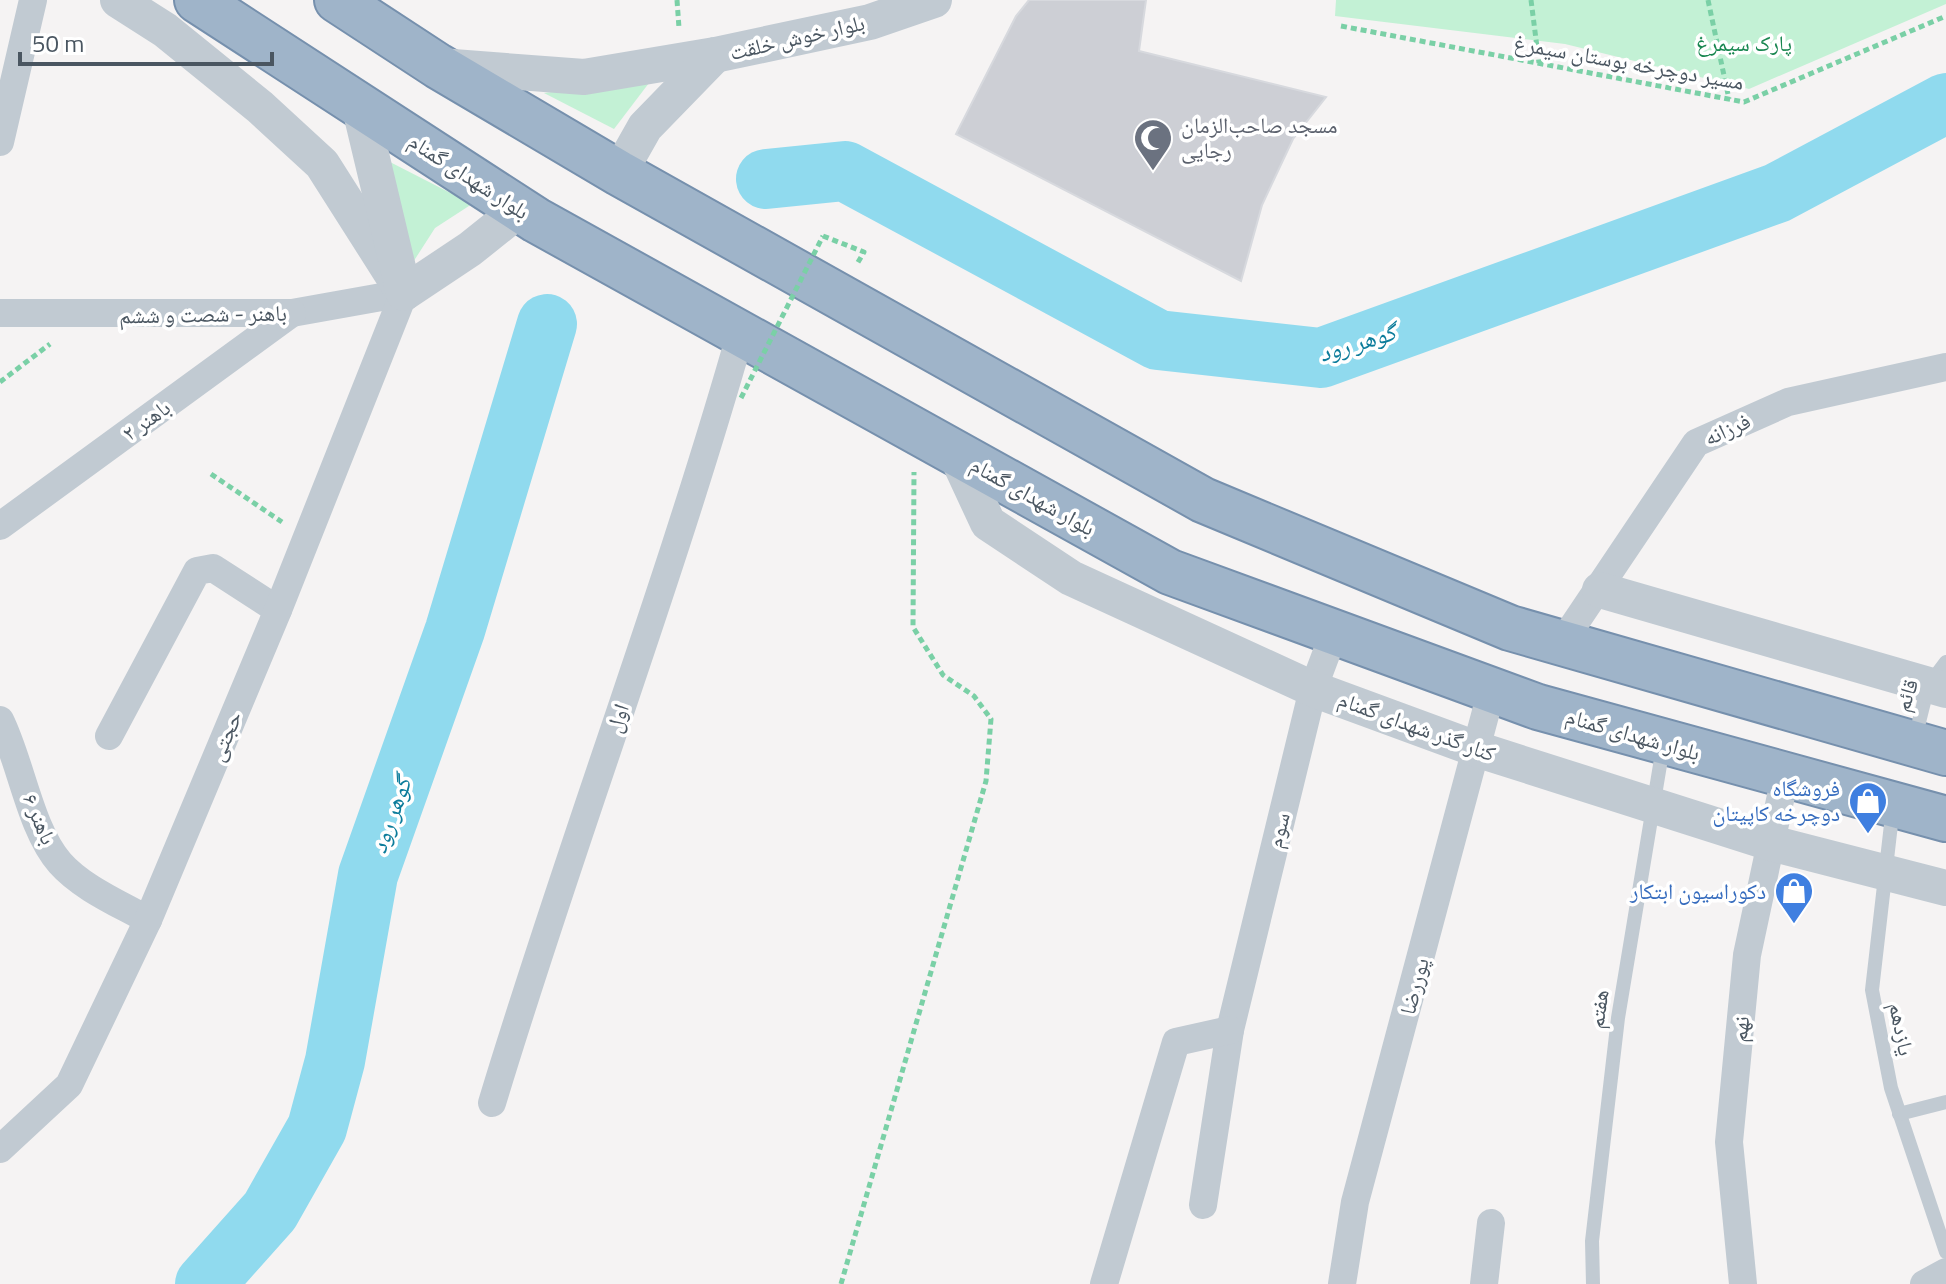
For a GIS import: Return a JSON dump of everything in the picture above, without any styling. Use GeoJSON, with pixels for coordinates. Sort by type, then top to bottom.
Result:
{"type":"FeatureCollection","features":[{"type":"Feature","properties":{"kind":"highway","name":"بلوار شهدای گمنام"},"geometry":{"type":"LineString","coordinates":[[197,0],[520,209],[1170,572],[1538,707],[1893,807],[1946,819]]}},
{"type":"Feature","properties":{"kind":"highway"},"geometry":{"type":"LineString","coordinates":[[337,0],[438,66],[619,173],[1203,500],[1510,628],[1930,749]]}},
{"type":"Feature","properties":{"kind":"highway"},"geometry":{"type":"LineString","coordinates":[[1492,689],[1510,628]]}},
{"type":"Feature","properties":{"kind":"street"},"geometry":{"type":"LineString","coordinates":[[0,142],[33,0]]}},
{"type":"Feature","properties":{"kind":"street"},"geometry":{"type":"LineString","coordinates":[[118,0],[165,30],[260,107],[322,164],[404,293]]}},
{"type":"Feature","properties":{"kind":"street","name":"بلوار خوش خلقت"},"geometry":{"type":"LineString","coordinates":[[619,173],[645,127],[715,55],[870,22],[934,0]]}},
{"type":"Feature","properties":{"kind":"street"},"geometry":{"type":"LineString","coordinates":[[165,30],[263,43]]}},
{"type":"Feature","properties":{"kind":"street"},"geometry":{"type":"LineString","coordinates":[[438,66],[584,77],[715,55]]}},
{"type":"Feature","properties":{"kind":"street"},"geometry":{"type":"LineString","coordinates":[[359,104],[404,293]]}},
{"type":"Feature","properties":{"kind":"street"},"geometry":{"type":"LineString","coordinates":[[404,293],[470,249],[520,209]]}},
{"type":"Feature","properties":{"kind":"street","name":"باهنر - شصت و ششم"},"geometry":{"type":"LineString","coordinates":[[0,313],[292,313],[404,293]]}},
{"type":"Feature","properties":{"kind":"street","name":"حجتی"},"geometry":{"type":"LineString","coordinates":[[0,1149],[69,1085],[148,920],[278,610],[404,293]]}},
{"type":"Feature","properties":{"kind":"street","name":"باهنر ۲"},"geometry":{"type":"LineString","coordinates":[[0,526],[292,313]]}},
{"type":"Feature","properties":{"kind":"street","name":"اول"},"geometry":{"type":"LineString","coordinates":[[492,1103],[537,954],[705,460],[741,332]]}},
{"type":"Feature","properties":{"kind":"street","name":"فرزانه"},"geometry":{"type":"LineString","coordinates":[[1561,644],[1696,443],[1788,402],[1946,367]]}},
{"type":"Feature","properties":{"kind":"street","name":"کنار گذر شهدای گمنام"},"geometry":{"type":"LineString","coordinates":[[955,452],[988,523],[1071,578],[1313,689],[1476,749],[1654,803],[1771,843],[1946,888]]}},
{"type":"Feature","properties":{"kind":"street"},"geometry":{"type":"LineString","coordinates":[[109,736],[197,571],[213,568],[278,610]]}},
{"type":"Feature","properties":{"kind":"street"},"geometry":{"type":"LineString","coordinates":[[1600,590],[1940,679]]}},
{"type":"Feature","properties":{"kind":"street","name":"سوم"},"geometry":{"type":"LineString","coordinates":[[1203,1205],[1230,1030],[1313,689],[1334,633]]}},
{"type":"Feature","properties":{"kind":"street","name":"پوررضا"},"geometry":{"type":"LineString","coordinates":[[1342,1284],[1355,1202],[1492,689]]}},
{"type":"Feature","properties":{"kind":"street","name":"باهنر ۶"},"geometry":{"type":"LineString","coordinates":[[4,738],[40,827],[60,863],[101,894],[148,920]]}},
{"type":"Feature","properties":{"kind":"street","name":"نهم"},"geometry":{"type":"LineString","coordinates":[[1743,1284],[1729,1142],[1747,955],[1785,777]]}},
{"type":"Feature","properties":{"kind":"street"},"geometry":{"type":"LineString","coordinates":[[1104,1284],[1176,1042],[1230,1030]]}},
{"type":"Feature","properties":{"kind":"street"},"geometry":{"type":"LineString","coordinates":[[1484,1284],[1491,1223]]}},
{"type":"Feature","properties":{"kind":"street"},"geometry":{"type":"LineString","coordinates":[[1924,1284],[1946,1272]]}},
{"type":"Feature","properties":{"kind":"lane","name":"قائم"},"geometry":{"type":"LineString","coordinates":[[1930,749],[1940,679]]}},
{"type":"Feature","properties":{"kind":"lane","name":"هفتم"},"geometry":{"type":"LineString","coordinates":[[1593,1284],[1592,1241],[1618,1018],[1664,743]]}},
{"type":"Feature","properties":{"kind":"lane","name":"یازدهم"},"geometry":{"type":"LineString","coordinates":[[1893,807],[1872,990],[1899,1114],[1946,1252]]}},
{"type":"Feature","properties":{"kind":"lane"},"geometry":{"type":"LineString","coordinates":[[1899,1114],[1946,1102]]}},
{"type":"Feature","properties":{"kind":"path"},"geometry":{"type":"LineString","coordinates":[[1531,0],[1539,63]]}},
{"type":"Feature","properties":{"kind":"path"},"geometry":{"type":"LineString","coordinates":[[1708,0],[1729,99]]}},
{"type":"Feature","properties":{"kind":"path","name":"مسیر دوچرخه بوستان سیمرغ"},"geometry":{"type":"LineString","coordinates":[[1341,26],[1744,102],[1946,16]]}},
{"type":"Feature","properties":{"kind":"path"},"geometry":{"type":"LineString","coordinates":[[741,398],[823,236],[864,252]]}},
{"type":"Feature","properties":{"kind":"path"},"geometry":{"type":"LineString","coordinates":[[0,382],[50,344],[60,315]]}},
{"type":"Feature","properties":{"kind":"path"},"geometry":{"type":"LineString","coordinates":[[841,1284],[986,781],[991,719],[974,696],[943,675],[913,627],[911,535],[915,431]]}},
{"type":"Feature","properties":{"kind":"path"},"geometry":{"type":"LineString","coordinates":[[211,474],[306,539]]}},
{"type":"Feature","properties":{"kind":"green space","name":"پارک سیمرغ"},"geometry":{"type":"Polygon","coordinates":[[[1336,0],[1946,0],[1946,4],[1749,89],[1565,44],[1335,16],[1336,0]]]}},
{"type":"Feature","properties":{"kind":"green space"},"geometry":{"type":"Polygon","coordinates":[[[652,79],[614,129],[544,93],[652,79]]]}},
{"type":"Feature","properties":{"kind":"green space"},"geometry":{"type":"Polygon","coordinates":[[[390,162],[472,204],[435,228],[408,270],[390,162]]]}},
{"type":"Feature","properties":{"kind":"building","name":"مسجد صاحب‌الزمان رجایی"},"geometry":{"type":"Polygon","coordinates":[[[1029,0],[1146,0],[1139,51],[1326,97],[1293,139],[1262,205],[1241,281],[956,134],[1016,16],[1029,0]]]}},
{"type":"Feature","properties":{"kind":"waterway","name":"گوهر رود"},"geometry":{"type":"LineString","coordinates":[[766,179],[845,171],[1158,340],[1321,358],[1777,193],[1946,103]]}},
{"type":"Feature","properties":{"kind":"waterway","name":"گوهر رود"},"geometry":{"type":"LineString","coordinates":[[205,1284],[270,1211],[317,1128],[335,1061],[368,875],[455,630],[547,324]]}},
{"type":"Feature","properties":{"kind":"place","name":"مسجد صاحب‌الزمان رجایی"},"geometry":{"type":"Point","coordinates":[1153,172]}},
{"type":"Feature","properties":{"kind":"place","name":"فروشگاه دوچرخه کاپیتان"},"geometry":{"type":"Point","coordinates":[1868,835]}},
{"type":"Feature","properties":{"kind":"place","name":"دکوراسیون ابتکار"},"geometry":{"type":"Point","coordinates":[1794,925]}}]}
